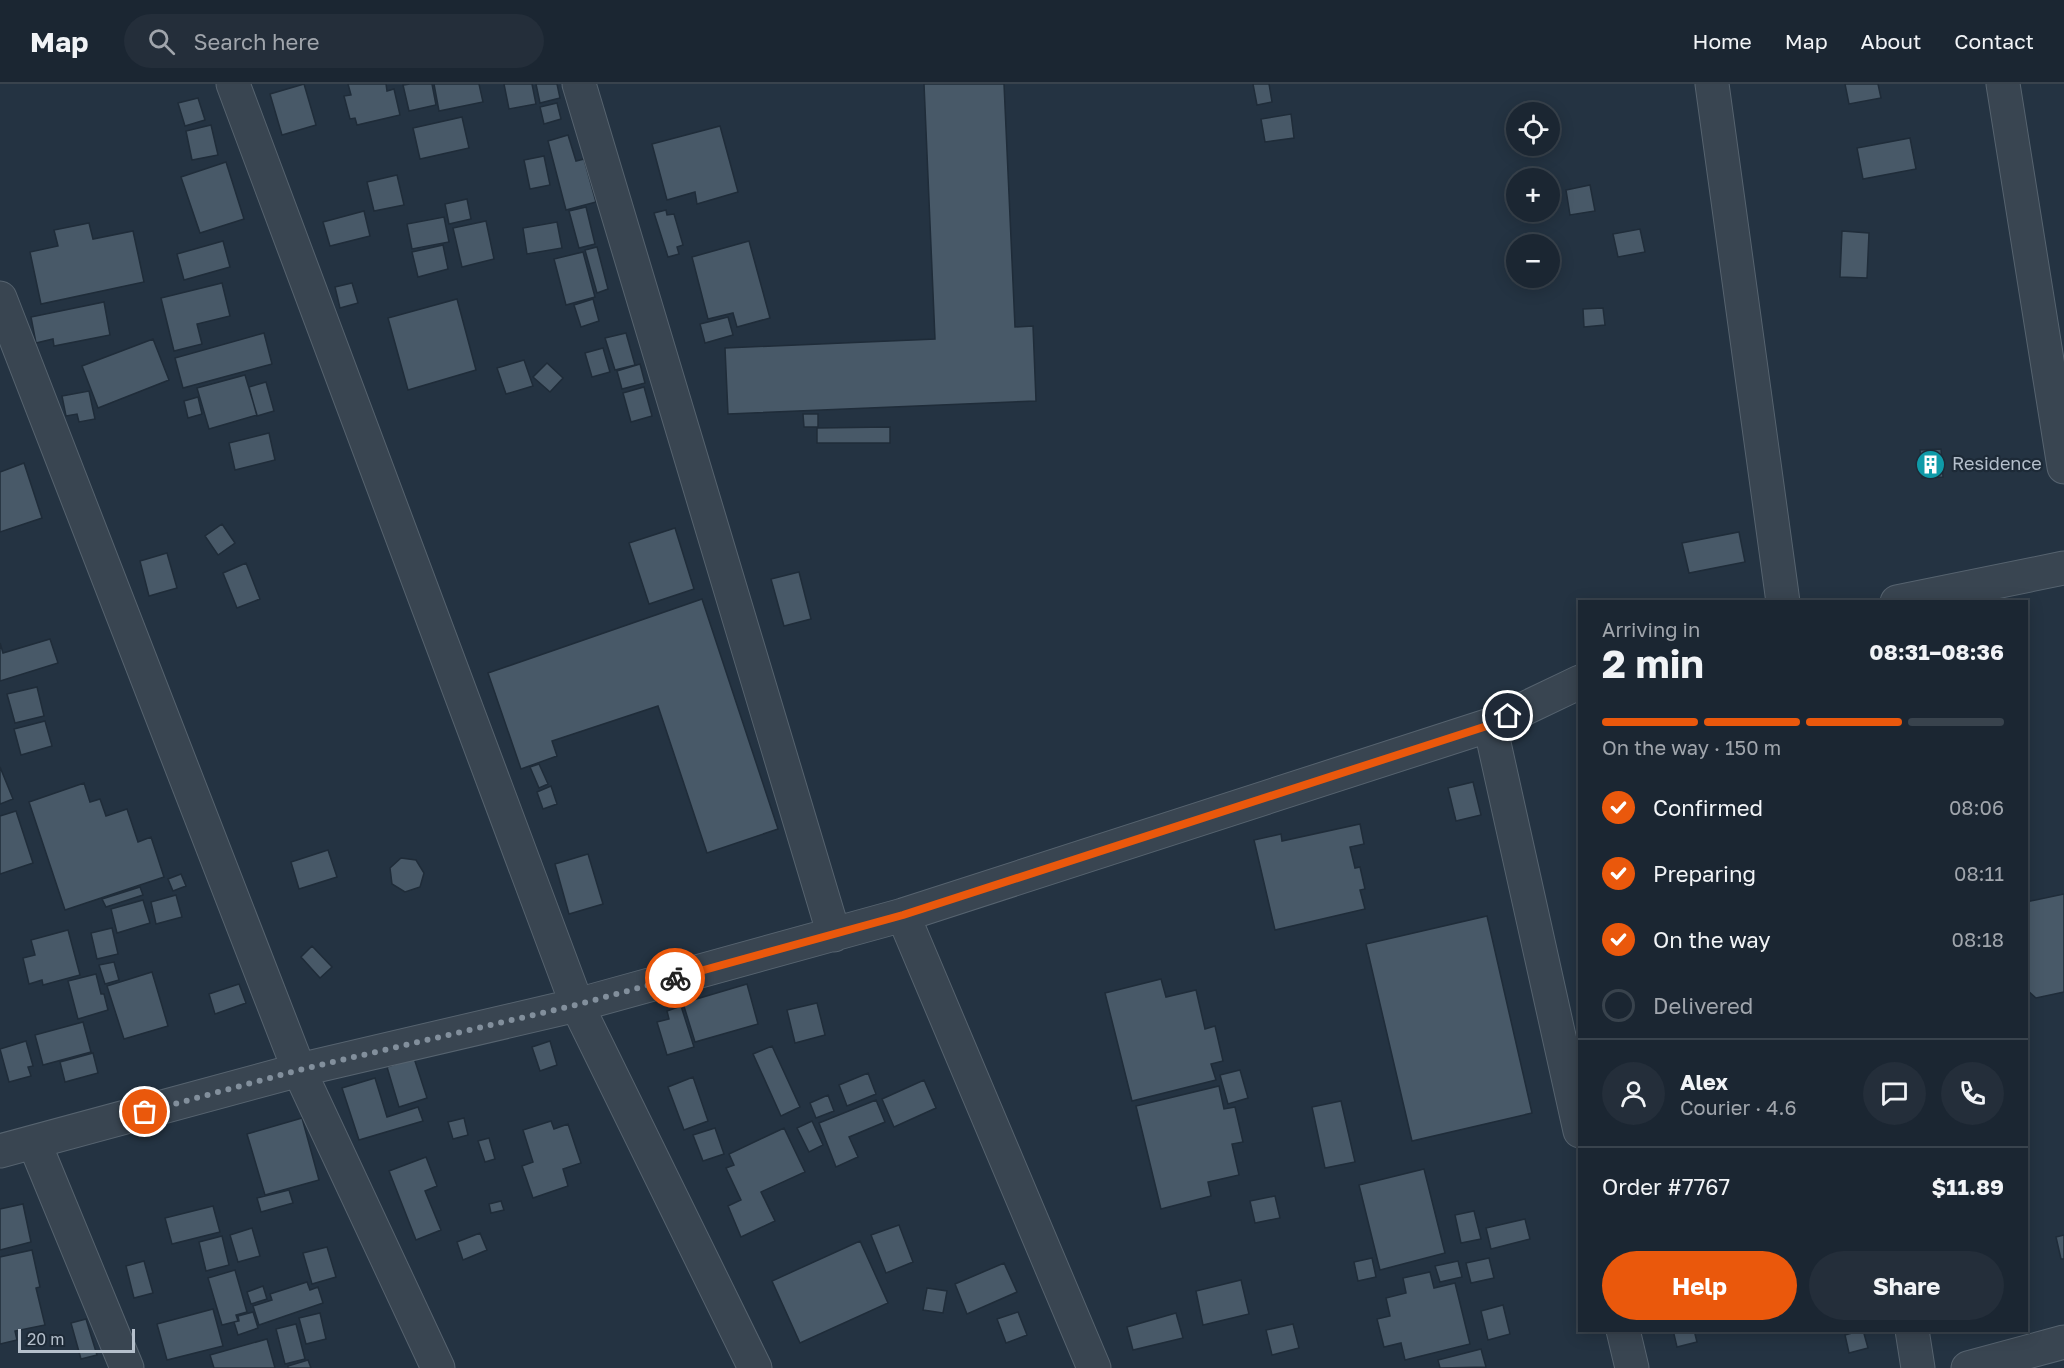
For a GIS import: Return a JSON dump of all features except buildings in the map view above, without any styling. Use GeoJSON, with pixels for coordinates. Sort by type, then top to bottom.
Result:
{"type":"FeatureCollection","features":[{"type":"Feature","properties":{"kind":"street"},"geometry":{"type":"LineString","coordinates":[[233,84],[576,1005],[755,1368]]}},
{"type":"Feature","properties":{"kind":"street"},"geometry":{"type":"LineString","coordinates":[[579,84],[834,935]]}},
{"type":"Feature","properties":{"kind":"street"},"geometry":{"type":"LineString","coordinates":[[1712,84],[1783,600]]}},
{"type":"Feature","properties":{"kind":"street"},"geometry":{"type":"LineString","coordinates":[[2003,84],[2064,467]]}},
{"type":"Feature","properties":{"kind":"street"},"geometry":{"type":"LineString","coordinates":[[0,298],[299,1070],[438,1368]]}},
{"type":"Feature","properties":{"kind":"street"},"geometry":{"type":"LineString","coordinates":[[1907,600],[2064,568]]}},
{"type":"Feature","properties":{"kind":"street"},"geometry":{"type":"LineString","coordinates":[[127,1368],[10,1144],[299,1070],[576,1005],[903,915],[1490,725],[1578,683]]}},
{"type":"Feature","properties":{"kind":"street"},"geometry":{"type":"LineString","coordinates":[[1490,725],[1578,1122]]}},
{"type":"Feature","properties":{"kind":"street"},"geometry":{"type":"LineString","coordinates":[[903,915],[1094,1368]]}},
{"type":"Feature","properties":{"kind":"street"},"geometry":{"type":"LineString","coordinates":[[1623,1332],[1632,1368]]}},
{"type":"Feature","properties":{"kind":"street"},"geometry":{"type":"LineString","coordinates":[[1912,1332],[1918,1368]]}},
{"type":"Feature","properties":{"kind":"street"},"geometry":{"type":"LineString","coordinates":[[1968,1368],[2064,1342]]}},
{"type":"Feature","properties":{"kind":"way so far"},"geometry":{"type":"LineString","coordinates":[[145,1112],[299,1070],[576,1005],[675,978]]}},
{"type":"Feature","properties":{"kind":"place","name":"Residence"},"geometry":{"type":"Point","coordinates":[1931,464]}},
{"type":"Feature","properties":{"kind":"route"},"geometry":{"type":"LineString","coordinates":[[675,978],[903,915],[1490,725],[1508,716]]}}]}
